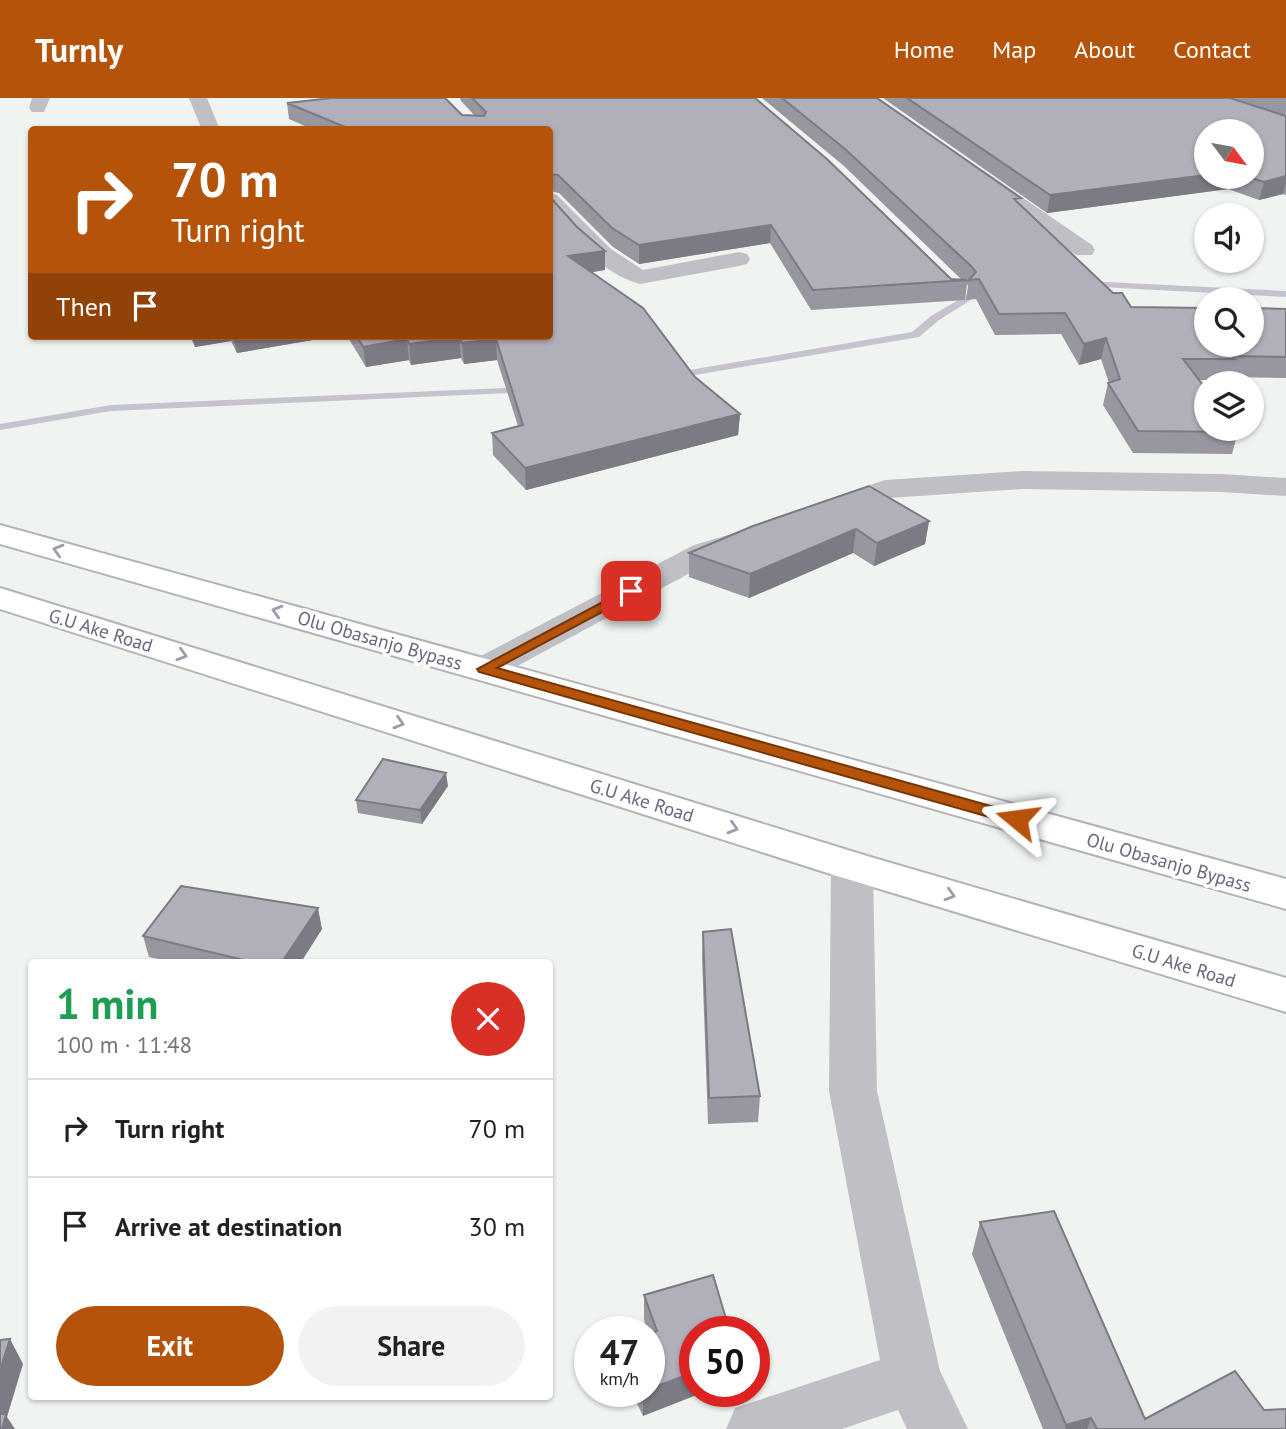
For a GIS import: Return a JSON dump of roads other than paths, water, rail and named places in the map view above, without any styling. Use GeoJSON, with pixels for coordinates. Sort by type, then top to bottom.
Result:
{"type":"FeatureCollection","features":[{"type":"Feature","properties":{"kind":"main road","name":"Olu Obasanjo Bypass"},"geometry":{"type":"LineString","coordinates":[[0,534],[1286,894]]}},
{"type":"Feature","properties":{"kind":"main road","name":"G.U Ake Road"},"geometry":{"type":"LineString","coordinates":[[0,598],[852,866],[1286,995]]}},
{"type":"Feature","properties":{"kind":"street"},"geometry":{"type":"LineString","coordinates":[[198,98],[209,126]]}},
{"type":"Feature","properties":{"kind":"street"},"geometry":{"type":"LineString","coordinates":[[958,162],[1084,250]]}},
{"type":"Feature","properties":{"kind":"street"},"geometry":{"type":"LineString","coordinates":[[553,202],[598,248],[625,271],[640,277],[739,259]]}},
{"type":"Feature","properties":{"kind":"street"},"geometry":{"type":"LineString","coordinates":[[484,669],[705,552],[885,489],[1022,480],[1222,483],[1286,487]]}},
{"type":"Feature","properties":{"kind":"street"},"geometry":{"type":"LineString","coordinates":[[852,866],[853,1091],[912,1377],[938,1429]]}},
{"type":"Feature","properties":{"kind":"street"},"geometry":{"type":"LineString","coordinates":[[757,1429],[912,1377]]}},
{"type":"Feature","properties":{"kind":"waterway"},"geometry":{"type":"LineString","coordinates":[[1086,284],[1286,294]]}},
{"type":"Feature","properties":{"kind":"waterway"},"geometry":{"type":"LineString","coordinates":[[672,376],[915,335],[935,318],[985,288]]}},
{"type":"Feature","properties":{"kind":"waterway"},"geometry":{"type":"LineString","coordinates":[[0,427],[111,408],[528,390]]}}]}
